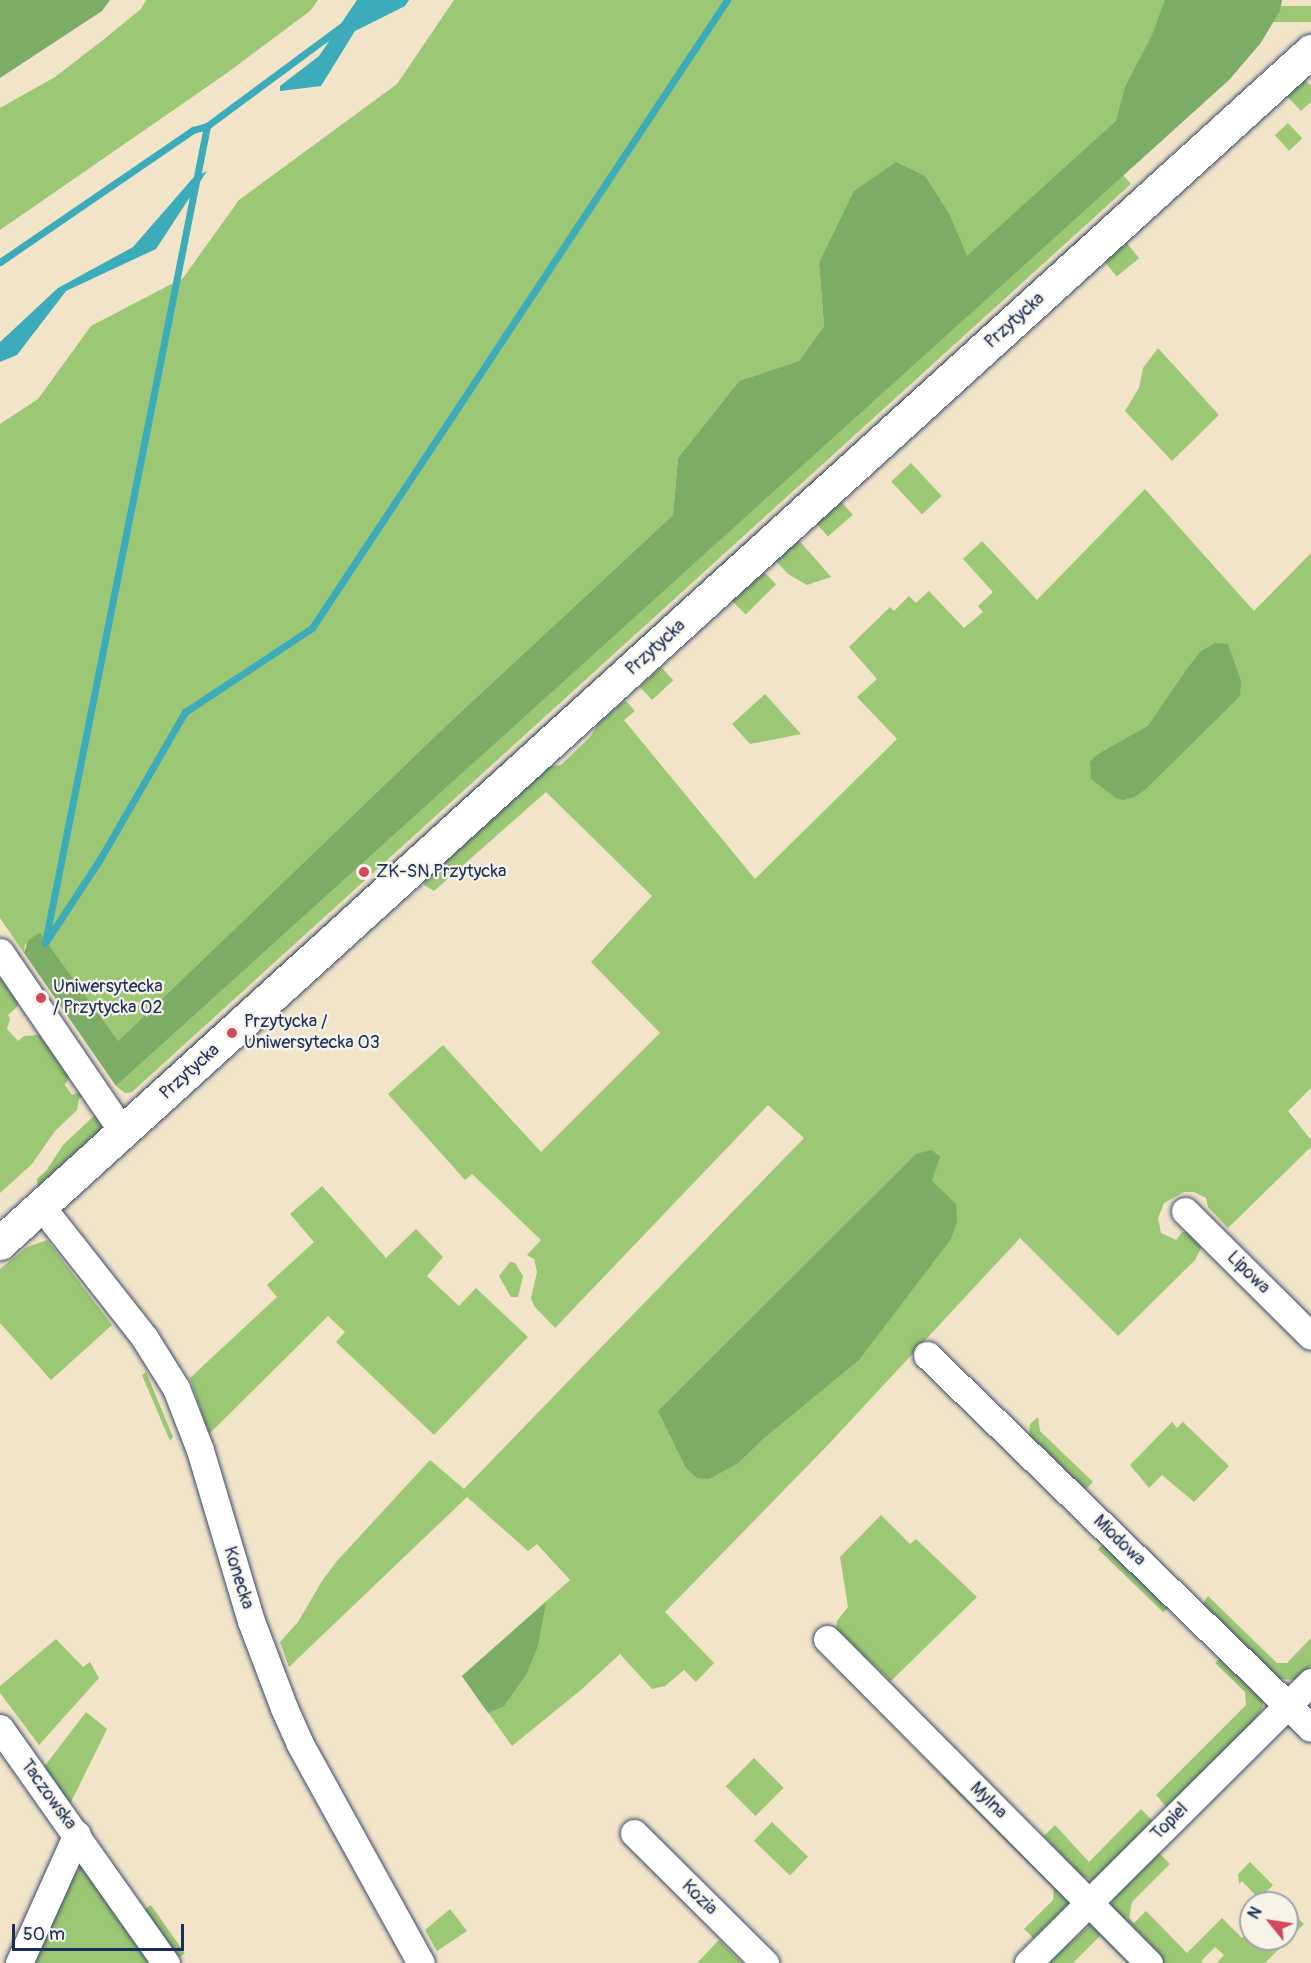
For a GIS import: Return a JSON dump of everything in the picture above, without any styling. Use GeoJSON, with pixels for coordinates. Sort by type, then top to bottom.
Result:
{"type":"FeatureCollection","features":[{"type":"Feature","properties":{"kind":"main road","name":"Przytycka"},"geometry":{"type":"LineString","coordinates":[[0,1243],[1311,51]]}},
{"type":"Feature","properties":{"kind":"street"},"geometry":{"type":"LineString","coordinates":[[0,952],[123,1132]]}},
{"type":"Feature","properties":{"kind":"street","name":"Konecka"},"geometry":{"type":"LineString","coordinates":[[41,1206],[144,1337],[176,1388],[200,1450],[251,1621],[284,1708],[300,1744],[419,1962]]}},
{"type":"Feature","properties":{"kind":"street","name":"Lipowa"},"geometry":{"type":"LineString","coordinates":[[1185,1210],[1311,1336]]}},
{"type":"Feature","properties":{"kind":"street","name":"Miodowa"},"geometry":{"type":"LineString","coordinates":[[927,1355],[1311,1728]]}},
{"type":"Feature","properties":{"kind":"street","name":"Mylna"},"geometry":{"type":"LineString","coordinates":[[827,1639],[1149,1963]]}},
{"type":"Feature","properties":{"kind":"street","name":"Topiel"},"geometry":{"type":"LineString","coordinates":[[1028,1963],[1311,1682]]}},
{"type":"Feature","properties":{"kind":"street","name":"Taczowska"},"geometry":{"type":"LineString","coordinates":[[0,1728],[77,1834],[19,1963]]}},
{"type":"Feature","properties":{"kind":"street","name":"Kozia"},"geometry":{"type":"LineString","coordinates":[[634,1833],[765,1963]]}},
{"type":"Feature","properties":{"kind":"street"},"geometry":{"type":"LineString","coordinates":[[77,1834],[166,1963]]}},
{"type":"Feature","properties":{"kind":"green space"},"geometry":{"type":"Polygon","coordinates":[[[0,0],[110,0],[102,11],[0,78],[0,0]]]}},
{"type":"Feature","properties":{"kind":"green space"},"geometry":{"type":"Polygon","coordinates":[[[146,0],[318,0],[310,11],[227,73],[0,230],[0,108],[55,77],[141,9],[146,0]]]}},
{"type":"Feature","properties":{"kind":"green space"},"geometry":{"type":"Polygon","coordinates":[[[454,0],[1252,0],[967,257],[950,215],[819,263],[824,326],[799,361],[739,381],[678,458],[673,515],[450,722],[117,1042],[25,944],[24,953],[0,918],[0,424],[38,399],[91,326],[183,278],[239,200],[397,84],[454,0]]]}},
{"type":"Feature","properties":{"kind":"green space"},"geometry":{"type":"Polygon","coordinates":[[[1165,0],[1282,0],[1280,11],[1260,44],[1229,80],[116,1086],[24,953],[29,939],[40,933],[118,1041],[450,722],[673,515],[678,458],[739,381],[799,361],[824,326],[819,263],[854,191],[896,162],[925,176],[950,215],[967,256],[1116,121],[1125,87],[1152,35],[1165,0]]]}},
{"type":"Feature","properties":{"kind":"green space"},"geometry":{"type":"Polygon","coordinates":[[[1075,6],[1311,6],[1311,22],[1075,22],[1075,6]]]}},
{"type":"Feature","properties":{"kind":"green space"},"geometry":{"type":"Polygon","coordinates":[[[1304,79],[1311,86],[1311,102],[1301,111],[1286,95],[1304,79]]]}},
{"type":"Feature","properties":{"kind":"green space"},"geometry":{"type":"Polygon","coordinates":[[[1288,123],[1302,138],[1289,151],[1275,135],[1288,123]]]}},
{"type":"Feature","properties":{"kind":"green space"},"geometry":{"type":"Polygon","coordinates":[[[1123,175],[1131,184],[132,1092],[125,1093],[116,1086],[1123,175]]]}},
{"type":"Feature","properties":{"kind":"green space"},"geometry":{"type":"Polygon","coordinates":[[[1136,187],[1134,192],[140,1098],[137,1095],[1136,187]]]}},
{"type":"Feature","properties":{"kind":"green space"},"geometry":{"type":"Polygon","coordinates":[[[1126,242],[1139,258],[1117,277],[1103,260],[1126,242]]]}},
{"type":"Feature","properties":{"kind":"green space"},"geometry":{"type":"Polygon","coordinates":[[[1158,348],[1219,415],[1172,461],[1125,411],[1139,388],[1143,368],[1158,348]]]}},
{"type":"Feature","properties":{"kind":"green space"},"geometry":{"type":"Polygon","coordinates":[[[911,463],[942,496],[922,514],[891,481],[911,463]]]}},
{"type":"Feature","properties":{"kind":"green space"},"geometry":{"type":"Polygon","coordinates":[[[1145,489],[1254,611],[1311,553],[1311,1088],[1288,1111],[1311,1140],[1311,1147],[1228,1228],[1208,1207],[1206,1198],[1194,1192],[1184,1192],[1164,1203],[1158,1218],[1161,1233],[1176,1240],[1182,1232],[1189,1232],[1204,1242],[1195,1260],[1118,1336],[1020,1238],[826,1447],[665,1612],[714,1663],[696,1682],[684,1670],[665,1686],[652,1689],[620,1654],[582,1689],[512,1746],[462,1676],[570,1580],[537,1544],[528,1551],[467,1497],[289,1667],[280,1642],[298,1622],[322,1581],[337,1561],[430,1460],[464,1489],[804,1138],[768,1105],[555,1328],[534,1306],[531,1298],[537,1272],[534,1259],[527,1255],[541,1240],[472,1174],[465,1180],[388,1094],[443,1045],[541,1152],[660,1033],[591,962],[652,896],[546,792],[434,891],[424,885],[429,871],[544,767],[561,765],[590,737],[599,723],[625,700],[635,711],[624,720],[755,879],[897,739],[857,697],[877,679],[849,647],[890,607],[894,611],[909,596],[916,603],[929,591],[964,628],[983,612],[978,606],[993,592],[963,559],[982,541],[1037,600],[1145,489]]]}},
{"type":"Feature","properties":{"kind":"green space"},"geometry":{"type":"Polygon","coordinates":[[[839,499],[853,515],[828,536],[814,521],[839,499]]]}},
{"type":"Feature","properties":{"kind":"green space"},"geometry":{"type":"Polygon","coordinates":[[[797,538],[831,577],[807,585],[788,574],[774,559],[797,538]]]}},
{"type":"Feature","properties":{"kind":"green space"},"geometry":{"type":"Polygon","coordinates":[[[762,570],[776,584],[746,615],[732,600],[762,570]]]}},
{"type":"Feature","properties":{"kind":"green space"},"geometry":{"type":"Polygon","coordinates":[[[1215,643],[1228,644],[1241,681],[1240,696],[1146,789],[1134,797],[1123,800],[1116,798],[1091,779],[1090,762],[1098,754],[1148,726],[1201,651],[1215,643]]]}},
{"type":"Feature","properties":{"kind":"green space"},"geometry":{"type":"Polygon","coordinates":[[[661,667],[673,680],[652,700],[640,687],[661,667]]]}},
{"type":"Feature","properties":{"kind":"green space"},"geometry":{"type":"Polygon","coordinates":[[[765,694],[801,734],[750,744],[732,724],[765,694]]]}},
{"type":"Feature","properties":{"kind":"green space"},"geometry":{"type":"Polygon","coordinates":[[[0,975],[18,1001],[18,1006],[8,1015],[10,1019],[7,1029],[18,1041],[24,1036],[39,1035],[70,1076],[65,1085],[72,1095],[80,1092],[84,1095],[79,1099],[77,1110],[55,1131],[32,1164],[0,1193],[0,975]]]}},
{"type":"Feature","properties":{"kind":"green space"},"geometry":{"type":"Polygon","coordinates":[[[96,1114],[102,1124],[100,1131],[38,1187],[37,1179],[46,1171],[63,1145],[96,1114]]]}},
{"type":"Feature","properties":{"kind":"green space"},"geometry":{"type":"Polygon","coordinates":[[[931,1150],[940,1156],[932,1181],[956,1204],[957,1222],[951,1239],[859,1360],[764,1438],[737,1464],[709,1479],[697,1478],[686,1468],[658,1411],[916,1154],[931,1150]]]}},
{"type":"Feature","properties":{"kind":"green space"},"geometry":{"type":"Polygon","coordinates":[[[322,1186],[386,1258],[416,1229],[443,1257],[427,1276],[459,1306],[476,1288],[528,1337],[434,1435],[336,1342],[345,1332],[328,1316],[209,1434],[190,1378],[277,1297],[267,1285],[314,1242],[290,1214],[322,1186]]]}},
{"type":"Feature","properties":{"kind":"green space"},"geometry":{"type":"Polygon","coordinates":[[[47,1240],[112,1325],[51,1380],[0,1323],[0,1269],[27,1247],[47,1240]]]}},
{"type":"Feature","properties":{"kind":"green space"},"geometry":{"type":"Polygon","coordinates":[[[510,1262],[515,1263],[523,1276],[518,1297],[511,1297],[499,1276],[510,1262]]]}},
{"type":"Feature","properties":{"kind":"green space"},"geometry":{"type":"Polygon","coordinates":[[[146,1372],[173,1437],[170,1441],[142,1375],[146,1372]]]}},
{"type":"Feature","properties":{"kind":"green space"},"geometry":{"type":"Polygon","coordinates":[[[1038,1417],[1040,1431],[1093,1482],[1085,1490],[1029,1435],[1030,1424],[1038,1417]]]}},
{"type":"Feature","properties":{"kind":"green space"},"geometry":{"type":"Polygon","coordinates":[[[1172,1422],[1177,1428],[1183,1422],[1229,1466],[1194,1502],[1162,1475],[1149,1488],[1130,1465],[1172,1422]]]}},
{"type":"Feature","properties":{"kind":"green space"},"geometry":{"type":"Polygon","coordinates":[[[881,1515],[910,1544],[916,1539],[977,1597],[891,1681],[836,1629],[837,1621],[848,1607],[840,1557],[881,1515]]]}},
{"type":"Feature","properties":{"kind":"green space"},"geometry":{"type":"Polygon","coordinates":[[[1107,1540],[1172,1603],[1163,1613],[1098,1549],[1107,1540]]]}},
{"type":"Feature","properties":{"kind":"green space"},"geometry":{"type":"Polygon","coordinates":[[[1208,1596],[1277,1663],[1287,1663],[1311,1638],[1311,1666],[1295,1680],[1280,1679],[1201,1606],[1208,1596]]]}},
{"type":"Feature","properties":{"kind":"green space"},"geometry":{"type":"Polygon","coordinates":[[[546,1602],[538,1646],[526,1675],[504,1706],[488,1713],[462,1676],[546,1602]]]}},
{"type":"Feature","properties":{"kind":"green space"},"geometry":{"type":"Polygon","coordinates":[[[56,1639],[83,1667],[90,1662],[99,1678],[39,1745],[0,1693],[0,1686],[56,1639]]]}},
{"type":"Feature","properties":{"kind":"green space"},"geometry":{"type":"Polygon","coordinates":[[[1224,1654],[1264,1698],[1262,1709],[1252,1724],[1168,1809],[1156,1795],[1246,1705],[1245,1692],[1215,1663],[1224,1654]]]}},
{"type":"Feature","properties":{"kind":"green space"},"geometry":{"type":"Polygon","coordinates":[[[86,1712],[107,1729],[70,1804],[44,1767],[86,1712]]]}},
{"type":"Feature","properties":{"kind":"green space"},"geometry":{"type":"Polygon","coordinates":[[[754,1758],[784,1788],[755,1816],[726,1786],[754,1758]]]}},
{"type":"Feature","properties":{"kind":"green space"},"geometry":{"type":"Polygon","coordinates":[[[948,1771],[1070,1899],[1068,1908],[1037,1941],[1024,1929],[1053,1900],[1054,1889],[942,1777],[948,1771]]]}},
{"type":"Feature","properties":{"kind":"green space"},"geometry":{"type":"Polygon","coordinates":[[[1141,1809],[1154,1822],[1094,1881],[1082,1876],[1044,1836],[1055,1825],[1089,1862],[1141,1809]]]}},
{"type":"Feature","properties":{"kind":"green space"},"geometry":{"type":"Polygon","coordinates":[[[772,1822],[808,1857],[790,1875],[754,1841],[772,1822]]]}},
{"type":"Feature","properties":{"kind":"green space"},"geometry":{"type":"Polygon","coordinates":[[[1157,1851],[1170,1864],[1132,1902],[1129,1918],[1134,1923],[1146,1911],[1187,1953],[1222,1918],[1239,1935],[1239,1951],[1277,1951],[1265,1963],[1217,1963],[1224,1955],[1215,1947],[1201,1961],[1203,1963],[1160,1963],[1112,1908],[1113,1898],[1157,1851]]]}},
{"type":"Feature","properties":{"kind":"green space"},"geometry":{"type":"Polygon","coordinates":[[[86,1860],[158,1963],[27,1963],[70,1880],[86,1860]]]}},
{"type":"Feature","properties":{"kind":"green space"},"geometry":{"type":"Polygon","coordinates":[[[1250,1862],[1273,1885],[1267,1891],[1251,1891],[1242,1881],[1239,1884],[1238,1874],[1250,1862]]]}},
{"type":"Feature","properties":{"kind":"green space"},"geometry":{"type":"Polygon","coordinates":[[[151,1905],[185,1953],[175,1960],[141,1912],[151,1905]]]}},
{"type":"Feature","properties":{"kind":"green space"},"geometry":{"type":"Polygon","coordinates":[[[450,1909],[467,1931],[437,1951],[425,1930],[450,1909]]]}},
{"type":"Feature","properties":{"kind":"green space"},"geometry":{"type":"Polygon","coordinates":[[[1299,1919],[1304,1924],[1299,1929],[1299,1919]]]}},
{"type":"Feature","properties":{"kind":"green space"},"geometry":{"type":"Polygon","coordinates":[[[1091,1924],[1094,1924],[1137,1963],[1127,1963],[1100,1936],[1073,1963],[1048,1963],[1091,1924]]]}},
{"type":"Feature","properties":{"kind":"green space"},"geometry":{"type":"Polygon","coordinates":[[[719,1940],[742,1963],[697,1963],[719,1940]]]}},
{"type":"Feature","properties":{"kind":"water"},"geometry":{"type":"Polygon","coordinates":[[[357,0],[409,0],[405,6],[355,31],[321,86],[280,91],[280,86],[319,56],[357,0]]]}},
{"type":"Feature","properties":{"kind":"water"},"geometry":{"type":"Polygon","coordinates":[[[207,171],[156,249],[66,291],[17,355],[0,362],[0,342],[58,288],[133,247],[193,178],[207,171]]]}},
{"type":"Feature","properties":{"kind":"waterway"},"geometry":{"type":"LineString","coordinates":[[207,126],[45,943],[100,859],[185,712],[312,628],[727,0]]}},
{"type":"Feature","properties":{"kind":"waterway"},"geometry":{"type":"LineString","coordinates":[[0,262],[193,130],[207,126],[342,26]]}},
{"type":"Feature","properties":{"kind":"place","name":"ZK-SN Przytycka"},"geometry":{"type":"Point","coordinates":[364,872]}},
{"type":"Feature","properties":{"kind":"place","name":"Uniwersytecka / Przytycka 02"},"geometry":{"type":"Point","coordinates":[41,998]}},
{"type":"Feature","properties":{"kind":"place","name":"Przytycka / Uniwersytecka 03"},"geometry":{"type":"Point","coordinates":[232,1033]}}]}
